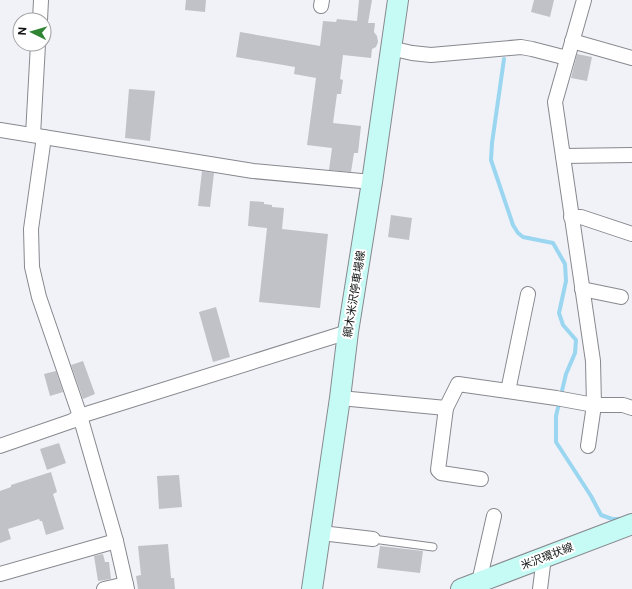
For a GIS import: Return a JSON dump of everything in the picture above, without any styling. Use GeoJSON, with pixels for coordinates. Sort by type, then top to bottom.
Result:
{"type":"FeatureCollection","features":[{"type":"Feature","properties":{"kind":"main road","name":"綱木米沢停車場線"},"geometry":{"type":"LineString","coordinates":[[312,589],[340,398],[348,332],[372,182],[398,0]]}},
{"type":"Feature","properties":{"kind":"main road","name":"米沢環状線"},"geometry":{"type":"LineString","coordinates":[[470,586],[632,524]]}},
{"type":"Feature","properties":{"kind":"street"},"geometry":{"type":"LineString","coordinates":[[40,12],[41,0]]}},
{"type":"Feature","properties":{"kind":"street"},"geometry":{"type":"LineString","coordinates":[[584,0],[555,102],[593,362],[594,405],[588,446]]}},
{"type":"Feature","properties":{"kind":"street"},"geometry":{"type":"LineString","coordinates":[[572,41],[632,58]]}},
{"type":"Feature","properties":{"kind":"street"},"geometry":{"type":"LineString","coordinates":[[390,48],[412,53],[432,55],[520,48],[532,49],[567,58]]}},
{"type":"Feature","properties":{"kind":"street"},"geometry":{"type":"LineString","coordinates":[[38,52],[38,136],[31,229],[32,267],[39,297],[80,416],[116,541],[126,586],[104,589]]}},
{"type":"Feature","properties":{"kind":"street"},"geometry":{"type":"LineString","coordinates":[[0,130],[253,171],[372,182]]}},
{"type":"Feature","properties":{"kind":"street"},"geometry":{"type":"LineString","coordinates":[[563,156],[632,155]]}},
{"type":"Feature","properties":{"kind":"street"},"geometry":{"type":"LineString","coordinates":[[571,216],[581,217],[632,234]]}},
{"type":"Feature","properties":{"kind":"street"},"geometry":{"type":"LineString","coordinates":[[582,289],[620,297]]}},
{"type":"Feature","properties":{"kind":"street"},"geometry":{"type":"LineString","coordinates":[[508,391],[528,294]]}},
{"type":"Feature","properties":{"kind":"street"},"geometry":{"type":"LineString","coordinates":[[0,446],[72,421],[80,416],[348,332]]}},
{"type":"Feature","properties":{"kind":"street"},"geometry":{"type":"LineString","coordinates":[[481,479],[441,473],[438,470],[446,408],[458,384],[560,398],[594,405],[623,405],[632,408]]}},
{"type":"Feature","properties":{"kind":"street"},"geometry":{"type":"LineString","coordinates":[[340,398],[446,408]]}},
{"type":"Feature","properties":{"kind":"street"},"geometry":{"type":"LineString","coordinates":[[470,586],[494,516]]}},
{"type":"Feature","properties":{"kind":"street"},"geometry":{"type":"LineString","coordinates":[[321,533],[373,540]]}},
{"type":"Feature","properties":{"kind":"street"},"geometry":{"type":"LineString","coordinates":[[0,574],[116,541]]}},
{"type":"Feature","properties":{"kind":"street"},"geometry":{"type":"LineString","coordinates":[[540,589],[544,557]]}},
{"type":"Feature","properties":{"kind":"lane"},"geometry":{"type":"LineString","coordinates":[[373,540],[433,547]]}},
{"type":"Feature","properties":{"kind":"building"},"geometry":{"type":"Polygon","coordinates":[[[186,0],[206,0],[205,12],[185,10],[186,0]]]}},
{"type":"Feature","properties":{"kind":"building"},"geometry":{"type":"Polygon","coordinates":[[[359,0],[372,0],[368,23],[375,23],[374,32],[377,36],[378,42],[376,47],[372,49],[371,58],[343,55],[340,79],[343,80],[341,94],[337,94],[333,123],[361,126],[358,153],[354,153],[351,172],[329,170],[332,148],[307,145],[316,78],[294,74],[295,67],[236,57],[240,32],[320,46],[323,21],[336,22],[337,19],[357,21],[359,0]]]}},
{"type":"Feature","properties":{"kind":"building"},"geometry":{"type":"Polygon","coordinates":[[[534,0],[554,0],[550,17],[531,12],[534,0]]]}},
{"type":"Feature","properties":{"kind":"building"},"geometry":{"type":"Polygon","coordinates":[[[577,54],[592,57],[587,81],[571,78],[577,54]]]}},
{"type":"Feature","properties":{"kind":"building"},"geometry":{"type":"Polygon","coordinates":[[[129,89],[155,91],[150,141],[125,138],[129,89]]]}},
{"type":"Feature","properties":{"kind":"building"},"geometry":{"type":"Polygon","coordinates":[[[202,171],[214,173],[210,207],[198,206],[202,171]]]}},
{"type":"Feature","properties":{"kind":"building"},"geometry":{"type":"Polygon","coordinates":[[[250,201],[264,202],[264,204],[272,205],[272,207],[284,208],[282,229],[328,234],[320,308],[259,302],[267,228],[248,226],[250,201]]]}},
{"type":"Feature","properties":{"kind":"building"},"geometry":{"type":"Polygon","coordinates":[[[391,215],[412,218],[409,240],[388,237],[391,215]]]}},
{"type":"Feature","properties":{"kind":"building"},"geometry":{"type":"Polygon","coordinates":[[[216,307],[230,357],[213,362],[199,312],[216,307]]]}},
{"type":"Feature","properties":{"kind":"building"},"geometry":{"type":"Polygon","coordinates":[[[83,361],[95,394],[83,399],[71,365],[83,361]]]}},
{"type":"Feature","properties":{"kind":"building"},"geometry":{"type":"Polygon","coordinates":[[[56,371],[63,392],[50,396],[44,374],[56,371]]]}},
{"type":"Feature","properties":{"kind":"building"},"geometry":{"type":"Polygon","coordinates":[[[59,443],[66,463],[47,470],[40,449],[59,443]]]}},
{"type":"Feature","properties":{"kind":"building"},"geometry":{"type":"Polygon","coordinates":[[[51,472],[57,492],[53,494],[64,529],[46,535],[42,521],[39,519],[8,529],[11,539],[0,543],[0,491],[11,487],[11,485],[51,472]]]}},
{"type":"Feature","properties":{"kind":"building"},"geometry":{"type":"Polygon","coordinates":[[[179,475],[182,507],[159,509],[157,476],[179,475]]]}},
{"type":"Feature","properties":{"kind":"building"},"geometry":{"type":"Polygon","coordinates":[[[168,544],[171,578],[174,578],[175,589],[138,589],[136,576],[141,575],[138,546],[168,544]]]}},
{"type":"Feature","properties":{"kind":"building"},"geometry":{"type":"Polygon","coordinates":[[[380,546],[423,551],[420,573],[377,568],[380,546]]]}},
{"type":"Feature","properties":{"kind":"building"},"geometry":{"type":"Polygon","coordinates":[[[103,554],[105,562],[109,562],[111,579],[98,581],[94,556],[103,554]]]}},
{"type":"Feature","properties":{"kind":"waterway"},"geometry":{"type":"LineString","coordinates":[[504,59],[491,160],[513,225],[518,233],[523,237],[553,243],[565,264],[566,281],[559,313],[563,325],[576,340],[575,353],[566,374],[556,416],[556,442],[591,496],[601,515],[612,519],[622,519]]}}]}
